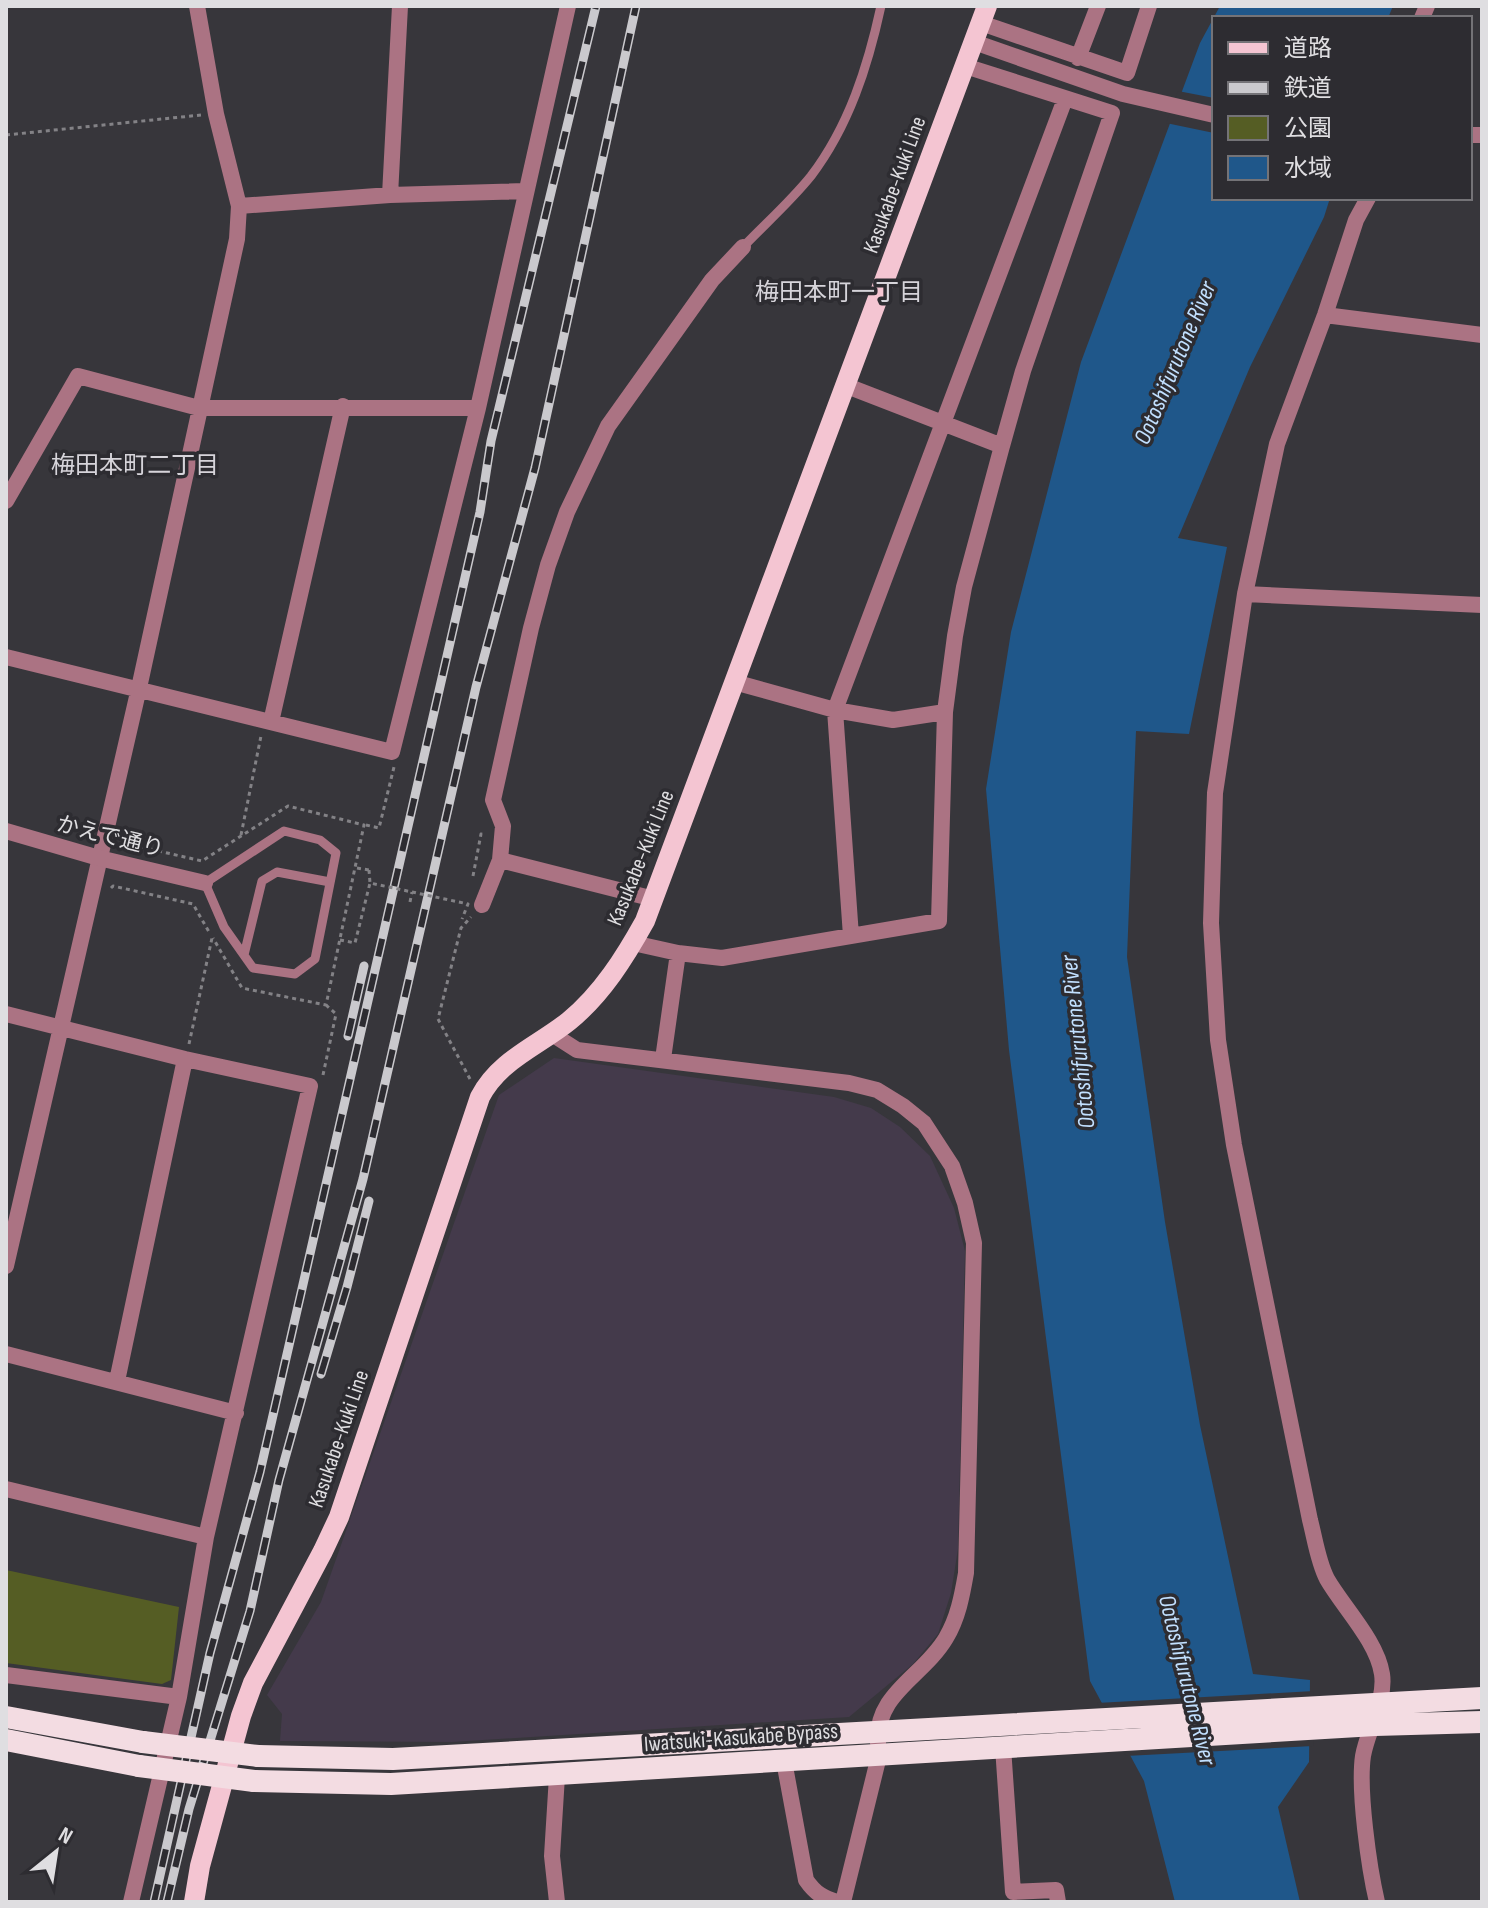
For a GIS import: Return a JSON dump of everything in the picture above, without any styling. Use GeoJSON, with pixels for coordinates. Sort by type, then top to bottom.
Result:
{"type":"FeatureCollection","features":[{"type":"Feature","properties":{"kind":"highway","name":"Iwatsuki-Kasukabe Bypass"},"geometry":{"type":"LineString","coordinates":[[1376,1715],[1482,1698]]}},
{"type":"Feature","properties":{"kind":"highway","name":"Iwatsuki-Kasukabe Bypass"},"geometry":{"type":"LineString","coordinates":[[6,1717],[143,1742],[258,1756],[393,1759],[877,1731],[1094,1732],[1376,1715],[1482,1722]]}},
{"type":"Feature","properties":{"kind":"highway","name":"Iwatsuki-Kasukabe Bypass"},"geometry":{"type":"LineString","coordinates":[[6,1740],[139,1766],[254,1781],[391,1784],[1003,1747],[1094,1732]]}},
{"type":"Feature","properties":{"kind":"main road","name":"Kasukabe-Kuki Line"},"geometry":{"type":"LineString","coordinates":[[194,1902],[200,1866],[241,1716],[253,1683],[339,1517],[480,1097],[500,1068],[552,1034],[588,1003],[620,964],[654,899],[981,24]]}},
{"type":"Feature","properties":{"kind":"street"},"geometry":{"type":"LineString","coordinates":[[6,1266],[10,1235],[139,688],[237,239],[239,206],[216,114],[197,6]]}},
{"type":"Feature","properties":{"kind":"street"},"geometry":{"type":"LineString","coordinates":[[390,195],[400,6]]}},
{"type":"Feature","properties":{"kind":"street"},"geometry":{"type":"LineString","coordinates":[[6,657],[392,752],[478,408],[568,6]]}},
{"type":"Feature","properties":{"kind":"street"},"geometry":{"type":"LineString","coordinates":[[1078,58],[1098,6]]}},
{"type":"Feature","properties":{"kind":"street"},"geometry":{"type":"LineString","coordinates":[[981,24],[1127,73],[1149,6]]}},
{"type":"Feature","properties":{"kind":"street"},"geometry":{"type":"LineString","coordinates":[[981,24],[1014,57],[1123,94],[1212,115]]}},
{"type":"Feature","properties":{"kind":"street"},"geometry":{"type":"LineString","coordinates":[[633,943],[722,958],[939,921],[945,712],[964,587],[1023,371],[1112,113],[965,66]]}},
{"type":"Feature","properties":{"kind":"street"},"geometry":{"type":"LineString","coordinates":[[851,936],[835,710],[1065,99]]}},
{"type":"Feature","properties":{"kind":"street"},"geometry":{"type":"LineString","coordinates":[[239,206],[390,195],[525,191]]}},
{"type":"Feature","properties":{"kind":"street"},"geometry":{"type":"LineString","coordinates":[[1367,200],[1356,220],[1277,444],[1245,594],[1215,793],[1211,923],[1218,1040],[1234,1145],[1310,1520],[1325,1576],[1369,1644],[1382,1674],[1376,1715],[1363,1762],[1366,1827],[1377,1902]]}},
{"type":"Feature","properties":{"kind":"street"},"geometry":{"type":"LineString","coordinates":[[482,905],[500,860],[503,826],[493,800],[531,628],[548,565],[567,512],[608,426],[712,280],[743,247]]}},
{"type":"Feature","properties":{"kind":"street"},"geometry":{"type":"LineString","coordinates":[[1325,315],[1482,335]]}},
{"type":"Feature","properties":{"kind":"street"},"geometry":{"type":"LineString","coordinates":[[6,501],[78,376],[199,408],[478,408]]}},
{"type":"Feature","properties":{"kind":"street"},"geometry":{"type":"LineString","coordinates":[[847,386],[1002,446]]}},
{"type":"Feature","properties":{"kind":"street"},"geometry":{"type":"LineString","coordinates":[[268,722],[343,406]]}},
{"type":"Feature","properties":{"kind":"street"},"geometry":{"type":"LineString","coordinates":[[1245,594],[1482,605]]}},
{"type":"Feature","properties":{"kind":"street"},"geometry":{"type":"LineString","coordinates":[[734,682],[835,710],[893,720],[945,712]]}},
{"type":"Feature","properties":{"kind":"street","name":"かえで通り"},"geometry":{"type":"LineString","coordinates":[[6,831],[99,858],[205,883]]}},
{"type":"Feature","properties":{"kind":"street"},"geometry":{"type":"LineString","coordinates":[[500,860],[654,899]]}},
{"type":"Feature","properties":{"kind":"street"},"geometry":{"type":"LineString","coordinates":[[663,1059],[678,953]]}},
{"type":"Feature","properties":{"kind":"street"},"geometry":{"type":"LineString","coordinates":[[6,1014],[185,1059],[310,1086],[206,1537],[179,1697],[131,1902]]}},
{"type":"Feature","properties":{"kind":"street"},"geometry":{"type":"LineString","coordinates":[[552,1034],[577,1050],[849,1083],[877,1090],[924,1123],[940,1145],[960,1183],[974,1243],[966,1573],[957,1617],[947,1637],[917,1675],[886,1704],[880,1716],[877,1731],[879,1756],[840,1902],[823,1898],[806,1880],[784,1761]]}},
{"type":"Feature","properties":{"kind":"street"},"geometry":{"type":"LineString","coordinates":[[117,1381],[185,1059]]}},
{"type":"Feature","properties":{"kind":"street"},"geometry":{"type":"LineString","coordinates":[[6,1354],[236,1413]]}},
{"type":"Feature","properties":{"kind":"street"},"geometry":{"type":"LineString","coordinates":[[6,1489],[206,1537]]}},
{"type":"Feature","properties":{"kind":"street"},"geometry":{"type":"LineString","coordinates":[[6,1675],[179,1697]]}},
{"type":"Feature","properties":{"kind":"street"},"geometry":{"type":"LineString","coordinates":[[1003,1747],[1013,1892],[1056,1890],[1058,1902]]}},
{"type":"Feature","properties":{"kind":"street"},"geometry":{"type":"LineString","coordinates":[[557,1776],[552,1856],[557,1902]]}},
{"type":"Feature","properties":{"kind":"lane"},"geometry":{"type":"LineString","coordinates":[[743,247],[809,178],[843,124],[859,87],[881,6]]}},
{"type":"Feature","properties":{"kind":"lane"},"geometry":{"type":"LineString","coordinates":[[284,831],[320,840],[336,853],[315,959],[295,974],[253,968],[224,927],[205,883],[284,831]]}},
{"type":"Feature","properties":{"kind":"lane"},"geometry":{"type":"LineString","coordinates":[[244,955],[262,881],[277,872],[330,882]]}},
{"type":"Feature","properties":{"kind":"path"},"geometry":{"type":"LineString","coordinates":[[6,135],[216,114]]}},
{"type":"Feature","properties":{"kind":"path"},"geometry":{"type":"LineString","coordinates":[[241,836],[268,722]]}},
{"type":"Feature","properties":{"kind":"path"},"geometry":{"type":"LineString","coordinates":[[364,825],[379,828],[395,763],[392,752]]}},
{"type":"Feature","properties":{"kind":"path"},"geometry":{"type":"LineString","coordinates":[[340,940],[355,943],[370,883],[369,870],[355,867]]}},
{"type":"Feature","properties":{"kind":"path"},"geometry":{"type":"LineString","coordinates":[[370,883],[468,904],[462,919],[468,920]]}},
{"type":"Feature","properties":{"kind":"path"},"geometry":{"type":"LineString","coordinates":[[410,902],[412,892]]}},
{"type":"Feature","properties":{"kind":"path"},"geometry":{"type":"LineString","coordinates":[[480,1097],[438,1019],[461,928],[482,905]]}},
{"type":"Feature","properties":{"kind":"path"},"geometry":{"type":"LineString","coordinates":[[185,1059],[212,938],[224,927]]}},
{"type":"Feature","properties":{"kind":"path"},"geometry":{"type":"LineString","coordinates":[[310,1086],[323,1076],[336,1014],[326,1005]]}},
{"type":"Feature","properties":{"kind":"shaded area"},"geometry":{"type":"Polygon","coordinates":[[[554,1058],[834,1097],[871,1108],[900,1127],[930,1156],[954,1208],[965,1251],[958,1549],[951,1593],[938,1634],[913,1664],[849,1717],[452,1742],[280,1741],[282,1714],[267,1695],[321,1602],[499,1095],[554,1058]]]}},
{"type":"Feature","properties":{"kind":"green space"},"geometry":{"type":"Polygon","coordinates":[[[6,1570],[179,1607],[171,1680],[162,1684],[6,1663],[6,1570]]]}},
{"type":"Feature","properties":{"kind":"water"},"geometry":{"type":"Polygon","coordinates":[[[1220,6],[1393,6],[1389,16],[1215,16],[1220,6]]]}},
{"type":"Feature","properties":{"kind":"water","name":"Ootoshifurutone River"},"geometry":{"type":"Polygon","coordinates":[[[1212,21],[1212,200],[1329,200],[1324,217],[1250,367],[1178,538],[1227,547],[1189,734],[1136,731],[1127,957],[1165,1222],[1200,1425],[1253,1674],[1310,1680],[1309,1762],[1278,1807],[1300,1902],[1175,1902],[1144,1781],[1090,1681],[1009,1050],[986,789],[1011,632],[1081,362],[1200,43],[1212,21]]]}},
{"type":"Feature","properties":{"kind":"pier"},"geometry":{"type":"Polygon","coordinates":[[[1178,91],[1212,98],[1212,133],[1166,123],[1178,91]]]}},
{"type":"Feature","properties":{"kind":"pier"},"geometry":{"type":"Polygon","coordinates":[[[1314,1691],[1313,1746],[1126,1756],[1097,1703],[1314,1691]]]}},
{"type":"Feature","properties":{"kind":"railway"},"geometry":{"type":"LineString","coordinates":[[154,1902],[210,1653],[260,1472],[480,512],[491,441],[596,6]]}},
{"type":"Feature","properties":{"kind":"railway"},"geometry":{"type":"LineString","coordinates":[[167,1902],[189,1809],[250,1611],[279,1480],[363,1179],[476,687],[535,468],[636,6]]}},
{"type":"Feature","properties":{"kind":"railway"},"geometry":{"type":"LineString","coordinates":[[348,1036],[364,966]]}},
{"type":"Feature","properties":{"kind":"railway"},"geometry":{"type":"LineString","coordinates":[[321,1374],[369,1201]]}},
{"type":"Feature","properties":{"kind":"district","name":"梅田本町一丁目"},"geometry":{"type":"Point","coordinates":[839,292]}},
{"type":"Feature","properties":{"kind":"district","name":"梅田本町二丁目"},"geometry":{"type":"Point","coordinates":[135,465]}}]}
